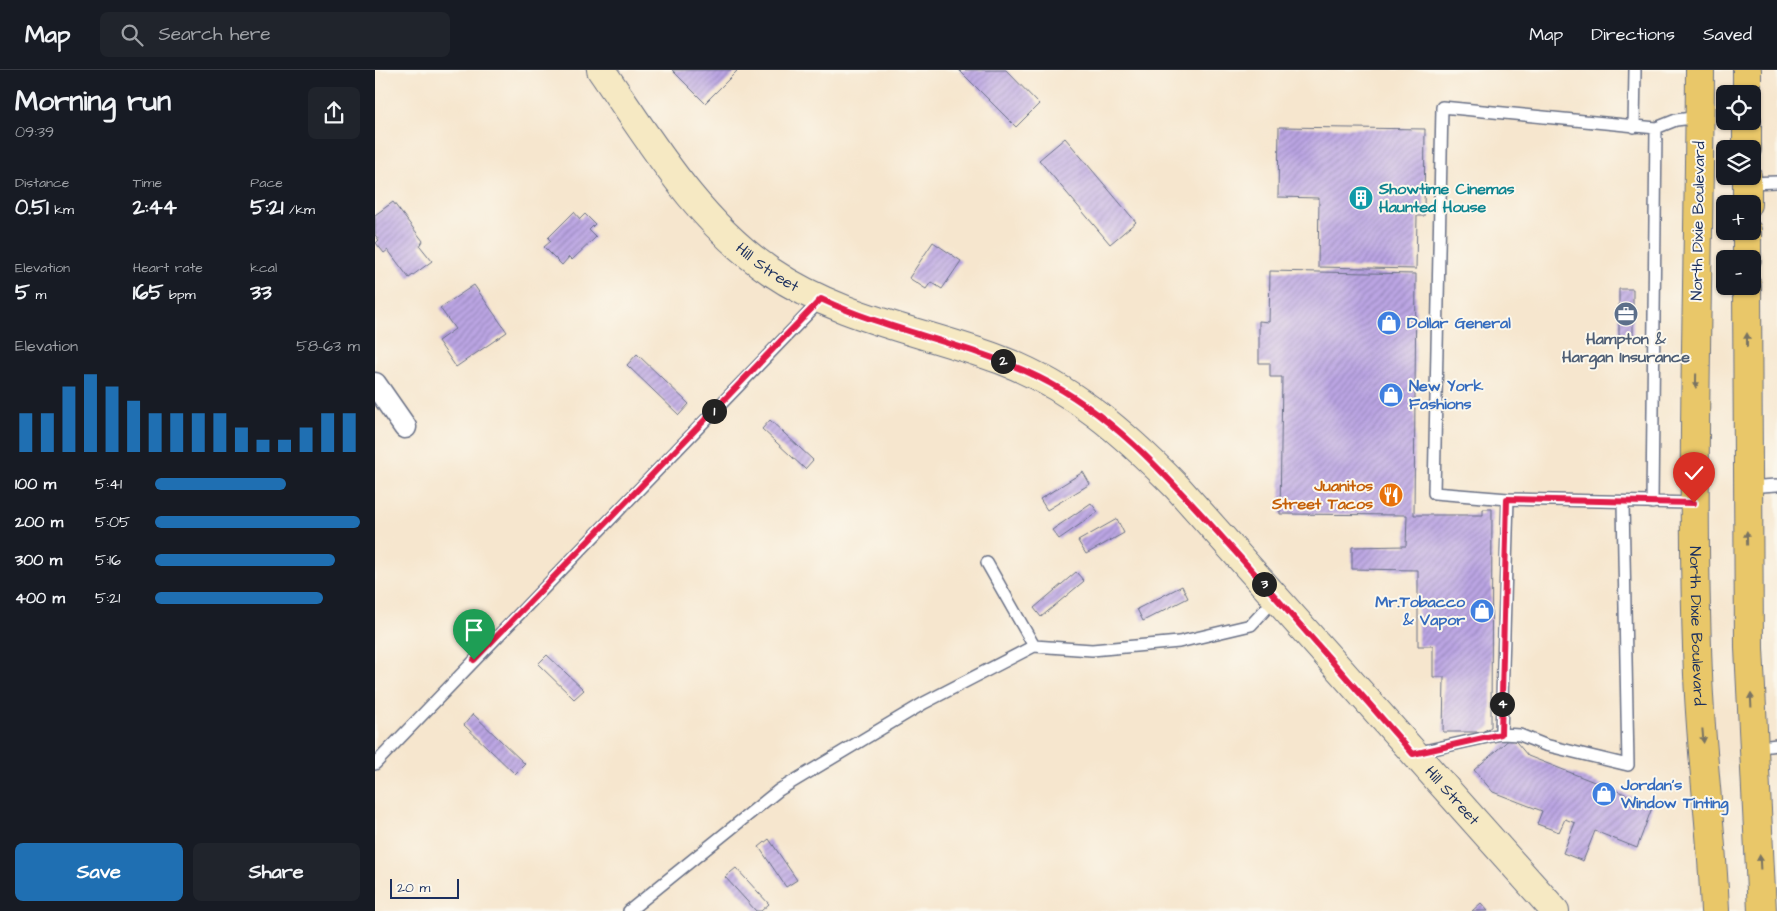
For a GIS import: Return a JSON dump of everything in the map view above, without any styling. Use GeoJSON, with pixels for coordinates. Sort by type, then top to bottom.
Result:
{"type":"FeatureCollection","features":[{"type":"Feature","properties":{"kind":"highway","name":"North Dixie Boulevard"},"geometry":{"type":"LineString","coordinates":[[1700,70],[1694,503],[1698,676],[1713,856],[1715,911]]}},
{"type":"Feature","properties":{"kind":"highway"},"geometry":{"type":"LineString","coordinates":[[1747,70],[1747,85]]}},
{"type":"Feature","properties":{"kind":"highway"},"geometry":{"type":"LineString","coordinates":[[1747,295],[1746,487],[1749,648],[1765,746],[1763,911]]}},
{"type":"Feature","properties":{"kind":"street","name":"Hill Street"},"geometry":{"type":"LineString","coordinates":[[601,70],[671,171],[729,238],[771,272],[821,299],[884,324],[1001,360],[1039,377],[1076,398],[1111,424],[1144,454],[1276,598],[1413,754],[1555,911]]}},
{"type":"Feature","properties":{"kind":"street"},"geometry":{"type":"LineString","coordinates":[[375,384],[405,427]]}},
{"type":"Feature","properties":{"kind":"lane"},"geometry":{"type":"LineString","coordinates":[[1634,127],[1635,70]]}},
{"type":"Feature","properties":{"kind":"lane"},"geometry":{"type":"LineString","coordinates":[[1694,503],[1623,503],[1507,499],[1434,493],[1442,107],[1656,128],[1676,120],[1700,117]]}},
{"type":"Feature","properties":{"kind":"lane"},"geometry":{"type":"LineString","coordinates":[[1651,503],[1656,128]]}},
{"type":"Feature","properties":{"kind":"lane"},"geometry":{"type":"LineString","coordinates":[[1747,188],[1777,182]]}},
{"type":"Feature","properties":{"kind":"lane"},"geometry":{"type":"LineString","coordinates":[[375,764],[821,299]]}},
{"type":"Feature","properties":{"kind":"lane"},"geometry":{"type":"LineString","coordinates":[[1746,487],[1777,485]]}},
{"type":"Feature","properties":{"kind":"lane"},"geometry":{"type":"LineString","coordinates":[[1501,734],[1507,499]]}},
{"type":"Feature","properties":{"kind":"lane"},"geometry":{"type":"LineString","coordinates":[[1413,754],[1501,734],[1520,735],[1545,745],[1628,765],[1623,503]]}},
{"type":"Feature","properties":{"kind":"lane"},"geometry":{"type":"LineString","coordinates":[[987,563],[1034,646]]}},
{"type":"Feature","properties":{"kind":"lane"},"geometry":{"type":"LineString","coordinates":[[629,911],[779,790],[924,703],[1034,646],[1092,650],[1179,642],[1251,625],[1276,598]]}},
{"type":"Feature","properties":{"kind":"building"},"geometry":{"type":"Polygon","coordinates":[[[672,70],[735,70],[737,71],[705,103],[672,70]]]}},
{"type":"Feature","properties":{"kind":"building"},"geometry":{"type":"Polygon","coordinates":[[[959,70],[1006,70],[1039,104],[1016,127],[959,70]]]}},
{"type":"Feature","properties":{"kind":"building","name":"Showtime Cinemas Haunted House"},"geometry":{"type":"Polygon","coordinates":[[[1279,127],[1425,129],[1424,216],[1417,216],[1416,269],[1318,267],[1319,198],[1278,197],[1279,127]]]}},
{"type":"Feature","properties":{"kind":"building"},"geometry":{"type":"Polygon","coordinates":[[[1065,138],[1136,222],[1110,244],[1039,160],[1065,138]]]}},
{"type":"Feature","properties":{"kind":"building"},"geometry":{"type":"Polygon","coordinates":[[[393,202],[423,241],[420,246],[432,261],[409,278],[388,250],[384,253],[376,243],[379,240],[375,235],[375,215],[393,202]]]}},
{"type":"Feature","properties":{"kind":"building"},"geometry":{"type":"Polygon","coordinates":[[[574,212],[580,219],[585,214],[595,224],[589,230],[596,237],[572,260],[569,257],[562,265],[544,247],[551,241],[548,238],[574,212]]]}},
{"type":"Feature","properties":{"kind":"building"},"geometry":{"type":"Polygon","coordinates":[[[933,242],[961,261],[942,289],[931,282],[926,289],[909,278],[933,242]]]}},
{"type":"Feature","properties":{"kind":"building"},"geometry":{"type":"Polygon","coordinates":[[[1270,271],[1416,274],[1414,515],[1483,515],[1483,509],[1492,509],[1491,727],[1482,732],[1443,732],[1444,677],[1433,677],[1433,646],[1418,646],[1418,570],[1352,569],[1352,547],[1406,546],[1407,515],[1280,514],[1282,377],[1270,377],[1270,363],[1259,363],[1259,321],[1269,322],[1270,271]]]}},
{"type":"Feature","properties":{"kind":"building"},"geometry":{"type":"Polygon","coordinates":[[[474,285],[507,332],[456,367],[438,341],[455,329],[440,308],[474,285]]]}},
{"type":"Feature","properties":{"kind":"building","name":"Hampton & Hargan Insurance"},"geometry":{"type":"Polygon","coordinates":[[[1619,289],[1633,289],[1633,338],[1619,339],[1619,289]]]}},
{"type":"Feature","properties":{"kind":"building"},"geometry":{"type":"Polygon","coordinates":[[[637,354],[689,404],[679,415],[627,365],[637,354]]]}},
{"type":"Feature","properties":{"kind":"building"},"geometry":{"type":"Polygon","coordinates":[[[770,420],[813,460],[805,469],[762,429],[770,420]]]}},
{"type":"Feature","properties":{"kind":"building"},"geometry":{"type":"Polygon","coordinates":[[[1083,472],[1090,484],[1047,510],[1040,499],[1083,472]]]}},
{"type":"Feature","properties":{"kind":"building"},"geometry":{"type":"Polygon","coordinates":[[[1091,503],[1098,512],[1059,539],[1052,530],[1091,503]]]}},
{"type":"Feature","properties":{"kind":"building"},"geometry":{"type":"Polygon","coordinates":[[[1117,519],[1124,533],[1086,554],[1078,541],[1117,519]]]}},
{"type":"Feature","properties":{"kind":"building"},"geometry":{"type":"Polygon","coordinates":[[[1076,572],[1084,581],[1041,617],[1034,608],[1076,572]]]}},
{"type":"Feature","properties":{"kind":"building"},"geometry":{"type":"Polygon","coordinates":[[[1182,586],[1188,598],[1143,621],[1137,609],[1182,586]]]}},
{"type":"Feature","properties":{"kind":"building"},"geometry":{"type":"Polygon","coordinates":[[[547,655],[584,690],[574,699],[538,664],[547,655]]]}},
{"type":"Feature","properties":{"kind":"building"},"geometry":{"type":"Polygon","coordinates":[[[473,714],[525,764],[515,774],[464,725],[473,714]]]}},
{"type":"Feature","properties":{"kind":"building"},"geometry":{"type":"Polygon","coordinates":[[[1512,737],[1528,756],[1653,805],[1637,848],[1595,831],[1583,861],[1563,853],[1575,823],[1565,819],[1559,832],[1537,824],[1542,811],[1493,792],[1474,770],[1512,737]]]}},
{"type":"Feature","properties":{"kind":"building"},"geometry":{"type":"Polygon","coordinates":[[[769,839],[797,880],[786,887],[759,847],[769,839]]]}},
{"type":"Feature","properties":{"kind":"building"},"geometry":{"type":"Polygon","coordinates":[[[736,868],[769,904],[761,911],[756,911],[725,877],[736,868]]]}},
{"type":"Feature","properties":{"kind":"building"},"geometry":{"type":"Polygon","coordinates":[[[1481,903],[1488,911],[1472,911],[1481,903]]]}},
{"type":"Feature","properties":{"kind":"place","name":"Showtime Cinemas Haunted House"},"geometry":{"type":"Point","coordinates":[1361,198]}},
{"type":"Feature","properties":{"kind":"place","name":"Hampton & Hargan Insurance"},"geometry":{"type":"Point","coordinates":[1626,314]}},
{"type":"Feature","properties":{"kind":"place","name":"Dollar General"},"geometry":{"type":"Point","coordinates":[1389,323]}},
{"type":"Feature","properties":{"kind":"place","name":"New York Fashions"},"geometry":{"type":"Point","coordinates":[1391,395]}},
{"type":"Feature","properties":{"kind":"place","name":"Juanitos Street Tacos"},"geometry":{"type":"Point","coordinates":[1391,495]}},
{"type":"Feature","properties":{"kind":"place","name":"Mr.Tobacco & Vapor"},"geometry":{"type":"Point","coordinates":[1482,611]}},
{"type":"Feature","properties":{"kind":"place","name":"Jordan's Window Tinting"},"geometry":{"type":"Point","coordinates":[1604,794]}},
{"type":"Feature","properties":{"kind":"route"},"geometry":{"type":"LineString","coordinates":[[474,660],[821,299],[884,324],[1001,360],[1039,377],[1076,398],[1111,424],[1144,454],[1244,561],[1413,754],[1501,734],[1507,499],[1623,503],[1694,503]]}}]}
